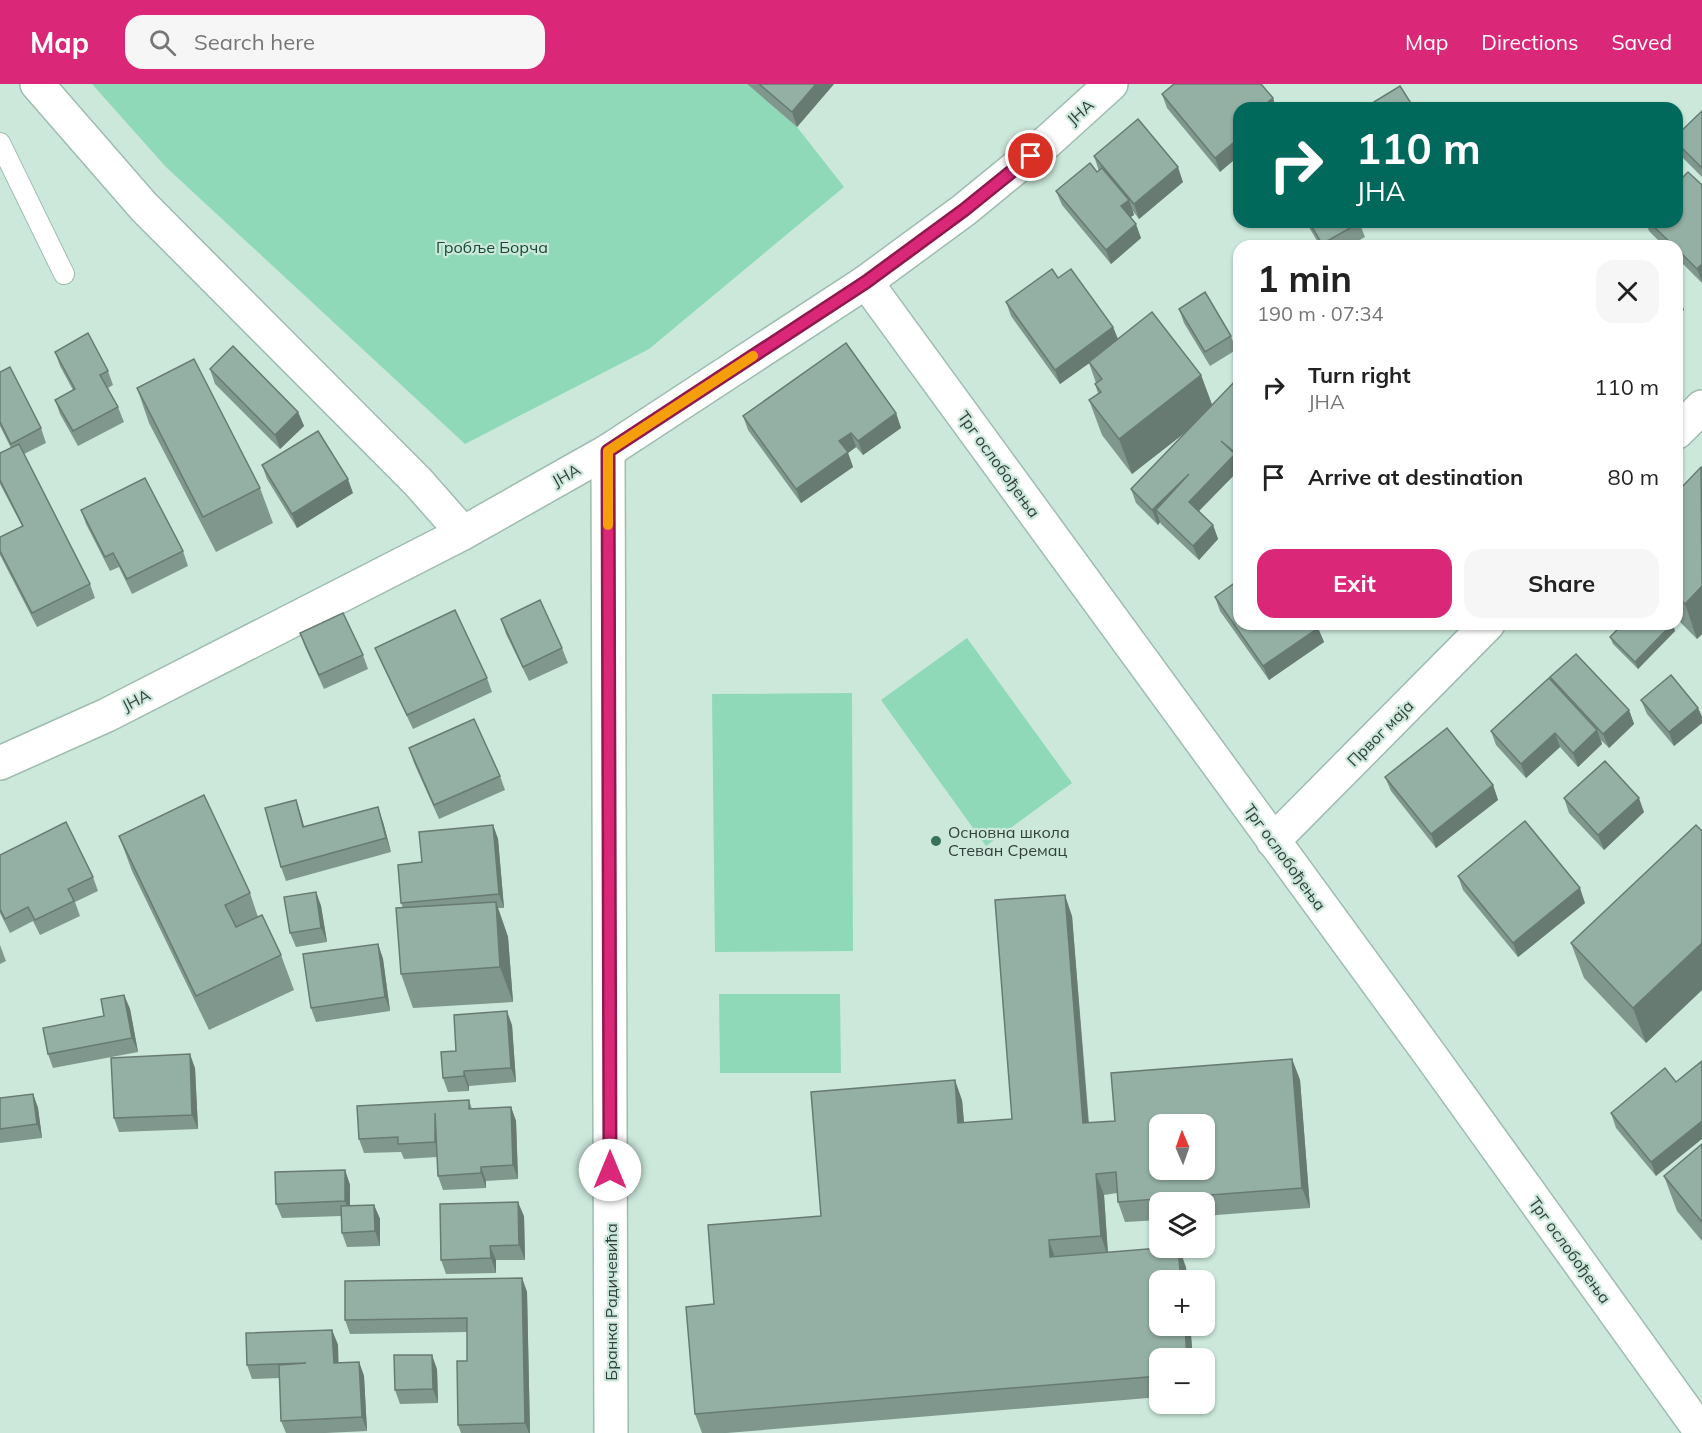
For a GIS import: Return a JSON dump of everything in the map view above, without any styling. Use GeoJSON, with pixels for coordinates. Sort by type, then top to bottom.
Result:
{"type":"FeatureCollection","features":[{"type":"Feature","properties":{"kind":"street"},"geometry":{"type":"LineString","coordinates":[[37,84],[144,207],[409,472],[463,533]]}},
{"type":"Feature","properties":{"kind":"street","name":"ЈНА"},"geometry":{"type":"LineString","coordinates":[[0,763],[107,715],[463,533],[608,451],[866,282],[982,195],[1047,142],[1112,84]]}},
{"type":"Feature","properties":{"kind":"street","name":"Трг ослобођења"},"geometry":{"type":"LineString","coordinates":[[866,282],[1431,1056],[1701,1433]]}},
{"type":"Feature","properties":{"kind":"street"},"geometry":{"type":"LineString","coordinates":[[1683,426],[1702,407]]}},
{"type":"Feature","properties":{"kind":"street","name":"Бранка Радичевића"},"geometry":{"type":"LineString","coordinates":[[608,451],[611,1433]]}},
{"type":"Feature","properties":{"kind":"street","name":"Првог маја"},"geometry":{"type":"LineString","coordinates":[[1273,841],[1482,630]]}},
{"type":"Feature","properties":{"kind":"lane"},"geometry":{"type":"LineString","coordinates":[[0,143],[64,274]]}},
{"type":"Feature","properties":{"kind":"green space","name":"Гробље Борча"},"geometry":{"type":"Polygon","coordinates":[[[92,84],[747,84],[797,127],[844,187],[649,349],[465,444],[166,167],[92,84]]]}},
{"type":"Feature","properties":{"kind":"green space"},"geometry":{"type":"Polygon","coordinates":[[[967,638],[1072,783],[986,846],[881,700],[967,638]]]}},
{"type":"Feature","properties":{"kind":"green space"},"geometry":{"type":"Polygon","coordinates":[[[852,693],[853,951],[715,952],[712,694],[852,693]]]}},
{"type":"Feature","properties":{"kind":"green space"},"geometry":{"type":"Polygon","coordinates":[[[719,994],[840,994],[841,1073],[720,1073],[719,994]]]}},
{"type":"Feature","properties":{"kind":"building"},"geometry":{"type":"Polygon","coordinates":[[[759,84],[816,84],[792,112],[759,84]]]}},
{"type":"Feature","properties":{"kind":"building"},"geometry":{"type":"Polygon","coordinates":[[[1174,84],[1261,84],[1273,98],[1268,102],[1233,102],[1233,143],[1215,158],[1162,94],[1174,84]]]}},
{"type":"Feature","properties":{"kind":"building"},"geometry":{"type":"Polygon","coordinates":[[[1400,86],[1410,102],[1374,102],[1400,86]]]}},
{"type":"Feature","properties":{"kind":"building"},"geometry":{"type":"Polygon","coordinates":[[[1702,111],[1702,168],[1683,149],[1683,129],[1702,111]]]}},
{"type":"Feature","properties":{"kind":"building"},"geometry":{"type":"Polygon","coordinates":[[[1138,119],[1178,167],[1134,204],[1094,156],[1138,119]]]}},
{"type":"Feature","properties":{"kind":"building"},"geometry":{"type":"Polygon","coordinates":[[[1090,163],[1097,172],[1102,168],[1129,200],[1121,206],[1136,224],[1106,250],[1056,191],[1090,163]]]}},
{"type":"Feature","properties":{"kind":"building"},"geometry":{"type":"Polygon","coordinates":[[[1688,172],[1702,185],[1702,264],[1697,269],[1683,255],[1683,240],[1668,240],[1655,228],[1683,228],[1683,177],[1688,172]]]}},
{"type":"Feature","properties":{"kind":"building"},"geometry":{"type":"Polygon","coordinates":[[[1313,228],[1350,228],[1329,240],[1320,240],[1313,228]]]}},
{"type":"Feature","properties":{"kind":"building"},"geometry":{"type":"Polygon","coordinates":[[[1052,269],[1058,278],[1071,269],[1113,327],[1055,370],[1006,302],[1052,269]]]}},
{"type":"Feature","properties":{"kind":"building"},"geometry":{"type":"Polygon","coordinates":[[[1205,292],[1231,336],[1205,352],[1179,309],[1205,292]]]}},
{"type":"Feature","properties":{"kind":"building"},"geometry":{"type":"Polygon","coordinates":[[[1152,312],[1201,375],[1119,439],[1089,400],[1101,392],[1095,384],[1102,379],[1089,362],[1152,312]]]}},
{"type":"Feature","properties":{"kind":"building"},"geometry":{"type":"Polygon","coordinates":[[[88,333],[108,371],[100,375],[118,407],[73,431],[55,400],[75,389],[55,352],[88,333]]]}},
{"type":"Feature","properties":{"kind":"building"},"geometry":{"type":"Polygon","coordinates":[[[846,343],[896,413],[858,441],[851,433],[839,441],[848,452],[796,489],[743,416],[846,343]]]}},
{"type":"Feature","properties":{"kind":"building"},"geometry":{"type":"Polygon","coordinates":[[[233,346],[298,412],[275,435],[210,369],[233,346]]]}},
{"type":"Feature","properties":{"kind":"building"},"geometry":{"type":"Polygon","coordinates":[[[194,359],[260,488],[203,517],[137,388],[194,359]]]}},
{"type":"Feature","properties":{"kind":"building"},"geometry":{"type":"Polygon","coordinates":[[[10,367],[41,428],[11,444],[0,422],[0,372],[10,367]]]}},
{"type":"Feature","properties":{"kind":"building"},"geometry":{"type":"Polygon","coordinates":[[[1233,383],[1233,451],[1221,441],[1233,452],[1233,456],[1189,502],[1213,525],[1193,546],[1156,510],[1189,474],[1152,510],[1131,489],[1233,383]]]}},
{"type":"Feature","properties":{"kind":"building"},"geometry":{"type":"Polygon","coordinates":[[[318,431],[348,479],[292,514],[262,465],[318,431]]]}},
{"type":"Feature","properties":{"kind":"building"},"geometry":{"type":"Polygon","coordinates":[[[19,444],[90,584],[32,613],[0,551],[0,537],[23,526],[0,480],[0,453],[19,444]]]}},
{"type":"Feature","properties":{"kind":"building"},"geometry":{"type":"Polygon","coordinates":[[[1701,467],[1702,586],[1685,604],[1683,602],[1683,486],[1701,467]]]}},
{"type":"Feature","properties":{"kind":"building"},"geometry":{"type":"Polygon","coordinates":[[[145,478],[183,551],[127,579],[113,553],[105,557],[81,510],[145,478]]]}},
{"type":"Feature","properties":{"kind":"building"},"geometry":{"type":"Polygon","coordinates":[[[1233,584],[1233,623],[1215,597],[1233,584]]]}},
{"type":"Feature","properties":{"kind":"building"},"geometry":{"type":"Polygon","coordinates":[[[540,600],[562,648],[523,667],[501,619],[540,600]]]}},
{"type":"Feature","properties":{"kind":"building"},"geometry":{"type":"Polygon","coordinates":[[[455,610],[487,678],[407,715],[375,648],[455,610]]]}},
{"type":"Feature","properties":{"kind":"building"},"geometry":{"type":"Polygon","coordinates":[[[343,613],[363,655],[319,675],[300,633],[343,613]]]}},
{"type":"Feature","properties":{"kind":"building"},"geometry":{"type":"Polygon","coordinates":[[[1238,630],[1315,630],[1263,666],[1238,630]]]}},
{"type":"Feature","properties":{"kind":"building"},"geometry":{"type":"Polygon","coordinates":[[[1617,630],[1666,630],[1635,662],[1610,637],[1617,630]]]}},
{"type":"Feature","properties":{"kind":"building"},"geometry":{"type":"Polygon","coordinates":[[[1576,654],[1629,710],[1603,734],[1550,677],[1576,654]]]}},
{"type":"Feature","properties":{"kind":"building"},"geometry":{"type":"Polygon","coordinates":[[[1671,675],[1698,708],[1669,732],[1641,700],[1671,675]]]}},
{"type":"Feature","properties":{"kind":"building"},"geometry":{"type":"Polygon","coordinates":[[[1549,678],[1597,730],[1573,753],[1555,733],[1521,764],[1491,731],[1549,678]]]}},
{"type":"Feature","properties":{"kind":"building"},"geometry":{"type":"Polygon","coordinates":[[[474,719],[500,776],[434,805],[409,748],[474,719]]]}},
{"type":"Feature","properties":{"kind":"building"},"geometry":{"type":"Polygon","coordinates":[[[1447,728],[1493,785],[1431,834],[1385,777],[1447,728]]]}},
{"type":"Feature","properties":{"kind":"building"},"geometry":{"type":"Polygon","coordinates":[[[1605,761],[1639,798],[1598,835],[1564,798],[1605,761]]]}},
{"type":"Feature","properties":{"kind":"building"},"geometry":{"type":"Polygon","coordinates":[[[204,795],[250,893],[225,905],[236,927],[262,915],[281,955],[196,996],[119,836],[204,795]]]}},
{"type":"Feature","properties":{"kind":"building"},"geometry":{"type":"Polygon","coordinates":[[[296,800],[303,827],[378,807],[386,838],[281,867],[265,808],[296,800]]]}},
{"type":"Feature","properties":{"kind":"building"},"geometry":{"type":"Polygon","coordinates":[[[1525,821],[1580,888],[1513,943],[1458,876],[1525,821]]]}},
{"type":"Feature","properties":{"kind":"building"},"geometry":{"type":"Polygon","coordinates":[[[66,822],[93,877],[68,889],[74,901],[35,920],[28,907],[5,919],[0,909],[0,855],[66,822]]]}},
{"type":"Feature","properties":{"kind":"building"},"geometry":{"type":"Polygon","coordinates":[[[493,825],[499,894],[401,903],[398,865],[422,862],[419,832],[493,825]]]}},
{"type":"Feature","properties":{"kind":"building"},"geometry":{"type":"Polygon","coordinates":[[[1696,825],[1702,831],[1702,943],[1633,1008],[1571,943],[1696,825]]]}},
{"type":"Feature","properties":{"kind":"building"},"geometry":{"type":"Polygon","coordinates":[[[316,892],[321,928],[290,933],[284,897],[316,892]]]}},
{"type":"Feature","properties":{"kind":"building"},"geometry":{"type":"Polygon","coordinates":[[[1065,895],[1083,1123],[1115,1121],[1111,1073],[1292,1059],[1302,1188],[1215,1195],[1215,1192],[1149,1192],[1149,1200],[1118,1202],[1116,1172],[1096,1174],[1101,1236],[1049,1240],[1050,1257],[1149,1249],[1149,1258],[1179,1258],[1180,1270],[1149,1270],[1149,1336],[1186,1336],[1186,1348],[1149,1348],[1149,1377],[695,1414],[686,1307],[714,1304],[708,1225],[821,1216],[811,1092],[955,1080],[958,1123],[1012,1119],[995,900],[1065,895]]]}},
{"type":"Feature","properties":{"kind":"building"},"geometry":{"type":"Polygon","coordinates":[[[496,902],[500,967],[401,974],[396,908],[496,902]]]}},
{"type":"Feature","properties":{"kind":"building"},"geometry":{"type":"Polygon","coordinates":[[[378,944],[385,997],[311,1008],[303,954],[378,944]]]}},
{"type":"Feature","properties":{"kind":"building"},"geometry":{"type":"Polygon","coordinates":[[[124,995],[132,1038],[48,1054],[43,1028],[104,1016],[101,999],[124,995]]]}},
{"type":"Feature","properties":{"kind":"building"},"geometry":{"type":"Polygon","coordinates":[[[507,1011],[511,1068],[464,1071],[464,1076],[443,1078],[441,1052],[456,1051],[454,1015],[507,1011]]]}},
{"type":"Feature","properties":{"kind":"building"},"geometry":{"type":"Polygon","coordinates":[[[190,1054],[192,1115],[114,1118],[111,1058],[190,1054]]]}},
{"type":"Feature","properties":{"kind":"building"},"geometry":{"type":"Polygon","coordinates":[[[1702,1061],[1702,1121],[1651,1162],[1611,1113],[1665,1068],[1676,1082],[1702,1061]]]}},
{"type":"Feature","properties":{"kind":"building"},"geometry":{"type":"Polygon","coordinates":[[[33,1094],[37,1124],[0,1129],[0,1098],[33,1094]]]}},
{"type":"Feature","properties":{"kind":"building"},"geometry":{"type":"Polygon","coordinates":[[[469,1100],[469,1109],[511,1107],[513,1165],[481,1167],[481,1173],[438,1176],[435,1113],[435,1142],[398,1144],[398,1137],[359,1139],[357,1106],[469,1100]]]}},
{"type":"Feature","properties":{"kind":"building"},"geometry":{"type":"Polygon","coordinates":[[[1702,1144],[1702,1222],[1664,1176],[1702,1144]]]}},
{"type":"Feature","properties":{"kind":"building"},"geometry":{"type":"Polygon","coordinates":[[[345,1170],[345,1201],[276,1204],[275,1172],[345,1170]]]}},
{"type":"Feature","properties":{"kind":"building"},"geometry":{"type":"Polygon","coordinates":[[[518,1202],[519,1245],[490,1246],[491,1258],[441,1260],[440,1204],[518,1202]]]}},
{"type":"Feature","properties":{"kind":"building"},"geometry":{"type":"Polygon","coordinates":[[[374,1205],[375,1231],[342,1233],[341,1206],[374,1205]]]}},
{"type":"Feature","properties":{"kind":"building"},"geometry":{"type":"Polygon","coordinates":[[[522,1278],[525,1423],[458,1425],[457,1361],[467,1361],[467,1318],[345,1320],[345,1281],[522,1278]]]}},
{"type":"Feature","properties":{"kind":"building"},"geometry":{"type":"Polygon","coordinates":[[[332,1330],[334,1363],[359,1362],[362,1417],[281,1421],[279,1365],[306,1363],[247,1365],[246,1333],[332,1330]]]}},
{"type":"Feature","properties":{"kind":"building"},"geometry":{"type":"Polygon","coordinates":[[[394,1355],[432,1355],[433,1389],[395,1390],[394,1355]]]}},
{"type":"Feature","properties":{"kind":"slow traffic"},"geometry":{"type":"LineString","coordinates":[[608,525],[608,451],[753,356]]}},
{"type":"Feature","properties":{"kind":"place","name":"Основна школа Стеван Сремац"},"geometry":{"type":"Point","coordinates":[936,841]}},
{"type":"Feature","properties":{"kind":"route"},"geometry":{"type":"LineString","coordinates":[[610,1170],[608,451],[866,282],[964,210],[1031,156]]}}]}
